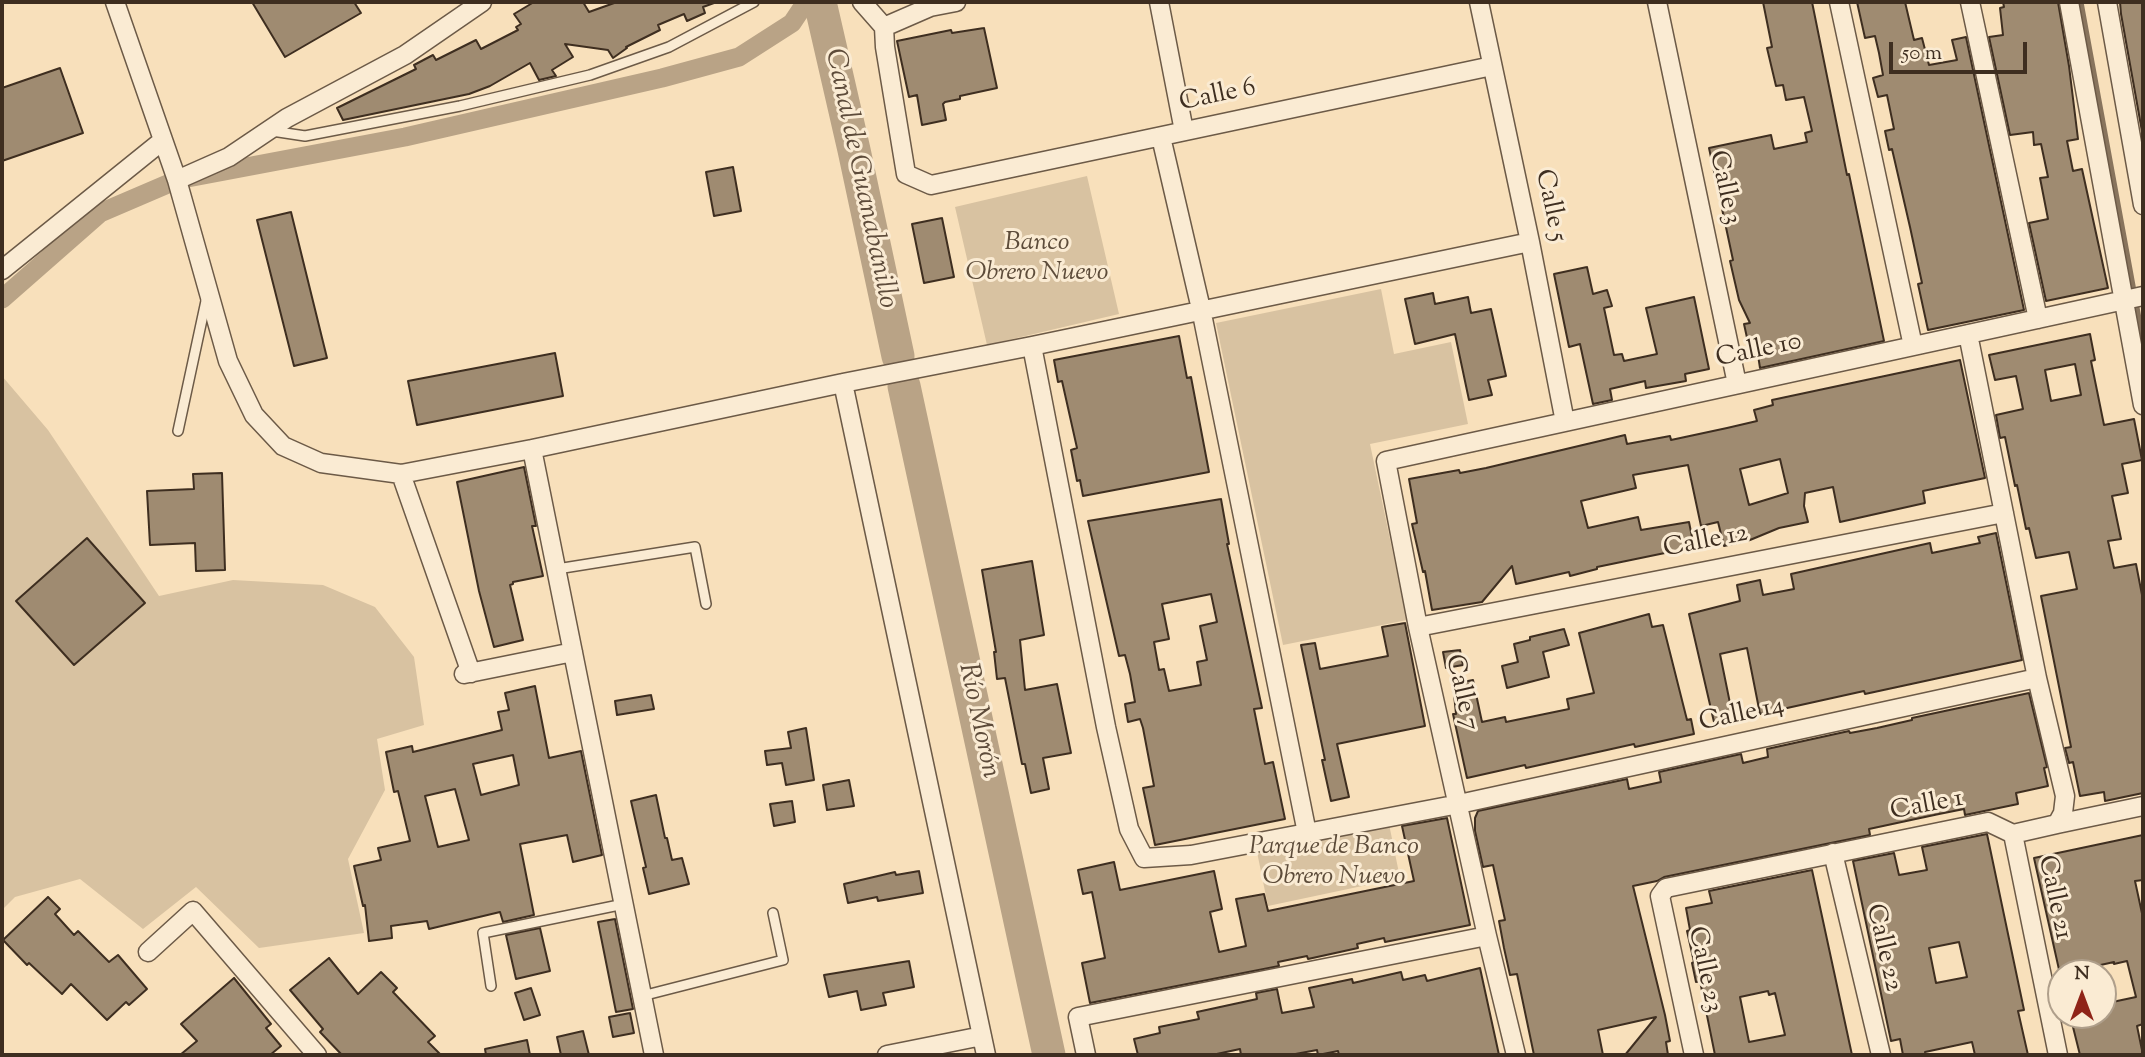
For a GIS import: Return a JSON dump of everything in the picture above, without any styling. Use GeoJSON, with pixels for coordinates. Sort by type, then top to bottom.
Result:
{"type":"FeatureCollection","features":[{"type":"Feature","properties":{"kind":"street"},"geometry":{"type":"LineString","coordinates":[[115,2],[177,180],[228,361],[254,415],[283,446],[321,463],[401,474],[1530,242]]}},
{"type":"Feature","properties":{"kind":"street"},"geometry":{"type":"LineString","coordinates":[[177,180],[229,157],[287,118],[405,55],[482,2]]}},
{"type":"Feature","properties":{"kind":"street"},"geometry":{"type":"LineString","coordinates":[[862,2],[884,27],[930,7],[956,2]]}},
{"type":"Feature","properties":{"kind":"street"},"geometry":{"type":"LineString","coordinates":[[1159,2],[1184,131]]}},
{"type":"Feature","properties":{"kind":"street","name":"Calle 5"},"geometry":{"type":"LineString","coordinates":[[1479,2],[1565,422]]}},
{"type":"Feature","properties":{"kind":"street","name":"Calle 3"},"geometry":{"type":"LineString","coordinates":[[1657,2],[1737,384]]}},
{"type":"Feature","properties":{"kind":"street"},"geometry":{"type":"LineString","coordinates":[[1839,2],[1913,346]]}},
{"type":"Feature","properties":{"kind":"street"},"geometry":{"type":"LineString","coordinates":[[1970,2],[2038,319]]}},
{"type":"Feature","properties":{"kind":"street"},"geometry":{"type":"LineString","coordinates":[[2069,2],[2131,299],[2143,405]]}},
{"type":"Feature","properties":{"kind":"street"},"geometry":{"type":"LineString","coordinates":[[2107,2],[2143,205]]}},
{"type":"Feature","properties":{"kind":"street","name":"Calle 6"},"geometry":{"type":"LineString","coordinates":[[884,27],[906,174],[930,185],[1492,66]]}},
{"type":"Feature","properties":{"kind":"street"},"geometry":{"type":"LineString","coordinates":[[1161,137],[1201,309],[1307,833]]}},
{"type":"Feature","properties":{"kind":"street"},"geometry":{"type":"LineString","coordinates":[[2,270],[162,141]]}},
{"type":"Feature","properties":{"kind":"street","name":"Calle 10"},"geometry":{"type":"LineString","coordinates":[[1386,461],[2131,299]]}},
{"type":"Feature","properties":{"kind":"street"},"geometry":{"type":"LineString","coordinates":[[1968,334],[2037,678],[2064,796],[2063,813],[2057,824]]}},
{"type":"Feature","properties":{"kind":"street","name":"Calle 14"},"geometry":{"type":"LineString","coordinates":[[1032,346],[1106,727],[1129,829],[1144,858],[1191,855],[1459,804],[2037,678]]}},
{"type":"Feature","properties":{"kind":"street"},"geometry":{"type":"LineString","coordinates":[[843,383],[986,1055]]}},
{"type":"Feature","properties":{"kind":"street"},"geometry":{"type":"LineString","coordinates":[[532,449],[654,1055]]}},
{"type":"Feature","properties":{"kind":"street","name":"Calle 7"},"geometry":{"type":"LineString","coordinates":[[1386,461],[1418,627],[1516,1055]]}},
{"type":"Feature","properties":{"kind":"street"},"geometry":{"type":"LineString","coordinates":[[401,474],[467,673],[573,652]]}},
{"type":"Feature","properties":{"kind":"street","name":"Calle 12"},"geometry":{"type":"LineString","coordinates":[[1418,627],[2004,513]]}},
{"type":"Feature","properties":{"kind":"street"},"geometry":{"type":"LineString","coordinates":[[2013,834],[2143,806]]}},
{"type":"Feature","properties":{"kind":"street","name":"Calle 1"},"geometry":{"type":"LineString","coordinates":[[1660,896],[1666,888],[1988,822],[2013,834]]}},
{"type":"Feature","properties":{"kind":"street","name":"Calle 21"},"geometry":{"type":"LineString","coordinates":[[2013,834],[2059,1055]]}},
{"type":"Feature","properties":{"kind":"street","name":"Calle 22"},"geometry":{"type":"LineString","coordinates":[[1833,853],[1881,1055]]}},
{"type":"Feature","properties":{"kind":"street","name":"Calle 23"},"geometry":{"type":"LineString","coordinates":[[1660,896],[1694,1055]]}},
{"type":"Feature","properties":{"kind":"street"},"geometry":{"type":"LineString","coordinates":[[148,953],[193,911],[317,1055]]}},
{"type":"Feature","properties":{"kind":"street"},"geometry":{"type":"LineString","coordinates":[[1086,1055],[1078,1017],[1487,936]]}},
{"type":"Feature","properties":{"kind":"street"},"geometry":{"type":"LineString","coordinates":[[887,1055],[982,1036]]}},
{"type":"Feature","properties":{"kind":"lane"},"geometry":{"type":"LineString","coordinates":[[268,131],[305,136],[460,106],[590,75],[669,47],[754,2]]}},
{"type":"Feature","properties":{"kind":"lane"},"geometry":{"type":"LineString","coordinates":[[178,431],[208,292]]}},
{"type":"Feature","properties":{"kind":"lane"},"geometry":{"type":"LineString","coordinates":[[556,569],[695,547],[706,604]]}},
{"type":"Feature","properties":{"kind":"lane"},"geometry":{"type":"LineString","coordinates":[[491,986],[483,933],[624,904]]}},
{"type":"Feature","properties":{"kind":"lane"},"geometry":{"type":"LineString","coordinates":[[642,996],[783,960],[773,914]]}},
{"type":"Feature","properties":{"kind":"green space","name":"Banco Obrero Nuevo"},"geometry":{"type":"Polygon","coordinates":[[[1087,176],[1119,314],[987,345],[955,207],[1087,176]]]}},
{"type":"Feature","properties":{"kind":"green space"},"geometry":{"type":"Polygon","coordinates":[[[1381,289],[1394,354],[1451,342],[1468,424],[1370,444],[1407,620],[1283,645],[1216,323],[1381,289]]]}},
{"type":"Feature","properties":{"kind":"green space"},"geometry":{"type":"Polygon","coordinates":[[[2,376],[48,430],[159,596],[233,580],[323,585],[375,607],[414,657],[424,725],[377,739],[385,790],[348,859],[364,933],[259,948],[196,887],[143,929],[80,879],[15,897],[2,910],[2,376]]]}},
{"type":"Feature","properties":{"kind":"green space","name":"Parque de Banco Obrero Nuevo"},"geometry":{"type":"Polygon","coordinates":[[[1389,824],[1400,878],[1268,906],[1257,852],[1389,824]]]}},
{"type":"Feature","properties":{"kind":"building"},"geometry":{"type":"Polygon","coordinates":[[[252,2],[354,2],[361,13],[285,57],[252,2]]]}},
{"type":"Feature","properties":{"kind":"building"},"geometry":{"type":"Polygon","coordinates":[[[534,2],[583,2],[589,12],[617,2],[714,3],[703,7],[705,13],[687,21],[684,14],[658,25],[660,30],[626,47],[613,58],[608,50],[565,44],[573,57],[552,70],[556,76],[539,80],[530,63],[490,86],[469,94],[343,120],[337,108],[416,69],[414,65],[433,55],[436,60],[476,40],[481,49],[518,30],[516,27],[521,24],[514,14],[534,2]]]}},
{"type":"Feature","properties":{"kind":"building"},"geometry":{"type":"Polygon","coordinates":[[[1763,2],[1812,2],[1884,341],[1760,368],[1758,355],[1751,356],[1744,324],[1750,323],[1739,300],[1709,148],[1771,135],[1774,149],[1807,142],[1805,133],[1812,131],[1804,97],[1786,100],[1783,85],[1776,86],[1767,48],[1772,47],[1763,2]]]}},
{"type":"Feature","properties":{"kind":"building"},"geometry":{"type":"Polygon","coordinates":[[[1857,2],[1905,2],[1914,40],[1922,38],[1929,65],[1957,60],[1952,40],[1966,37],[2024,310],[1928,330],[1918,284],[1922,283],[1910,227],[1892,149],[1889,150],[1885,131],[1894,129],[1887,95],[1878,97],[1873,78],[1883,75],[1879,53],[1875,36],[1865,38],[1857,2]]]}},
{"type":"Feature","properties":{"kind":"building"},"geometry":{"type":"Polygon","coordinates":[[[2003,2],[2058,2],[2078,139],[2067,141],[2073,171],[2082,169],[2108,288],[2046,301],[2029,223],[2048,219],[2040,178],[2048,177],[2041,144],[2034,145],[2033,132],[2010,135],[1989,37],[2003,35],[2000,8],[2004,7],[2003,2]]]}},
{"type":"Feature","properties":{"kind":"building"},"geometry":{"type":"Polygon","coordinates":[[[2120,2],[2143,2],[2143,137],[2121,14],[2120,2]]]}},
{"type":"Feature","properties":{"kind":"building"},"geometry":{"type":"Polygon","coordinates":[[[984,28],[997,88],[945,102],[943,104],[946,120],[922,125],[917,95],[909,97],[897,41],[951,30],[952,33],[984,28]]]}},
{"type":"Feature","properties":{"kind":"building"},"geometry":{"type":"Polygon","coordinates":[[[60,68],[83,133],[2,161],[2,88],[60,68]]]}},
{"type":"Feature","properties":{"kind":"building"},"geometry":{"type":"Polygon","coordinates":[[[733,167],[741,211],[714,216],[706,172],[733,167]]]}},
{"type":"Feature","properties":{"kind":"building"},"geometry":{"type":"Polygon","coordinates":[[[291,212],[327,358],[294,366],[257,220],[291,212]]]}},
{"type":"Feature","properties":{"kind":"building"},"geometry":{"type":"Polygon","coordinates":[[[942,218],[954,277],[924,283],[912,224],[942,218]]]}},
{"type":"Feature","properties":{"kind":"building"},"geometry":{"type":"Polygon","coordinates":[[[1587,267],[1593,294],[1607,290],[1612,306],[1604,308],[1614,355],[1622,354],[1624,361],[1657,354],[1646,308],[1694,297],[1709,369],[1685,374],[1686,381],[1646,388],[1645,381],[1610,389],[1612,400],[1593,404],[1580,344],[1569,347],[1554,274],[1587,267]]]}},
{"type":"Feature","properties":{"kind":"building"},"geometry":{"type":"Polygon","coordinates":[[[1433,293],[1435,304],[1468,297],[1471,313],[1491,309],[1506,376],[1488,380],[1492,395],[1469,400],[1455,334],[1415,344],[1405,299],[1433,293]]]}},
{"type":"Feature","properties":{"kind":"building"},"geometry":{"type":"Polygon","coordinates":[[[2090,334],[2095,360],[2091,361],[2104,425],[2134,419],[2142,460],[2122,464],[2128,493],[2112,496],[2121,539],[2108,541],[2114,568],[2136,564],[2143,600],[2143,793],[2105,801],[2104,792],[2080,796],[2073,762],[2069,763],[2065,748],[2071,747],[2041,596],[2077,589],[2069,552],[2036,558],[2029,528],[2026,529],[2005,437],[2000,438],[1996,415],[2023,409],[2016,376],[1995,380],[1989,355],[2090,334]],[[2075,364],[2045,370],[2051,401],[2081,395],[2075,364]]]}},
{"type":"Feature","properties":{"kind":"building"},"geometry":{"type":"Polygon","coordinates":[[[1179,336],[1187,378],[1191,377],[1209,472],[1083,496],[1071,450],[1077,448],[1062,381],[1058,382],[1054,360],[1179,336]]]}},
{"type":"Feature","properties":{"kind":"building"},"geometry":{"type":"Polygon","coordinates":[[[555,353],[563,396],[417,425],[408,381],[555,353]]]}},
{"type":"Feature","properties":{"kind":"building"},"geometry":{"type":"Polygon","coordinates":[[[1960,360],[1985,478],[1923,491],[1925,503],[1840,522],[1833,487],[1805,493],[1804,506],[1808,522],[1779,528],[1750,540],[1724,546],[1718,522],[1701,526],[1688,465],[1633,475],[1636,488],[1581,501],[1588,528],[1638,517],[1641,530],[1689,522],[1694,547],[1597,567],[1570,576],[1569,572],[1516,584],[1512,566],[1482,602],[1432,610],[1412,524],[1417,523],[1409,479],[1486,468],[1625,435],[1627,444],[1670,436],[1671,440],[1727,428],[1757,421],[1754,410],[1773,405],[1772,400],[1960,360]],[[1780,459],[1740,469],[1749,505],[1788,493],[1780,459]]]}},
{"type":"Feature","properties":{"kind":"building"},"geometry":{"type":"Polygon","coordinates":[[[524,467],[536,526],[532,526],[543,576],[513,582],[510,585],[523,640],[494,647],[479,591],[457,482],[524,467]]]}},
{"type":"Feature","properties":{"kind":"building"},"geometry":{"type":"Polygon","coordinates":[[[222,473],[225,570],[196,571],[195,543],[150,545],[147,491],[194,489],[193,474],[222,473]]]}},
{"type":"Feature","properties":{"kind":"building"},"geometry":{"type":"Polygon","coordinates":[[[1221,499],[1227,544],[1262,708],[1254,709],[1265,764],[1273,762],[1285,819],[1155,845],[1143,788],[1154,786],[1143,728],[1140,719],[1128,722],[1125,704],[1135,702],[1130,674],[1125,655],[1119,656],[1088,521],[1221,499]],[[1211,594],[1162,604],[1169,639],[1154,642],[1159,670],[1164,669],[1169,691],[1201,685],[1197,662],[1207,660],[1200,626],[1217,622],[1211,594]]]}},
{"type":"Feature","properties":{"kind":"building"},"geometry":{"type":"Polygon","coordinates":[[[1996,533],[2022,660],[1760,714],[1747,648],[1720,654],[1733,718],[1714,722],[1689,614],[1740,601],[1737,585],[1760,580],[1763,595],[1794,589],[1791,574],[1930,543],[1932,553],[1980,543],[1978,537],[1996,533]]]}},
{"type":"Feature","properties":{"kind":"building"},"geometry":{"type":"Polygon","coordinates":[[[87,538],[145,603],[74,665],[16,601],[87,538]]]}},
{"type":"Feature","properties":{"kind":"building"},"geometry":{"type":"Polygon","coordinates":[[[1032,561],[1044,635],[1020,640],[1025,690],[1057,684],[1071,753],[1043,758],[1049,789],[1031,793],[1025,764],[1022,764],[1005,678],[997,679],[996,652],[982,570],[1032,561]]]}},
{"type":"Feature","properties":{"kind":"building"},"geometry":{"type":"Polygon","coordinates":[[[1649,614],[1652,627],[1663,625],[1687,720],[1691,719],[1694,734],[1467,778],[1453,714],[1456,714],[1453,684],[1473,680],[1482,722],[1505,717],[1506,722],[1569,709],[1567,699],[1594,693],[1579,633],[1649,614]]]}},
{"type":"Feature","properties":{"kind":"building"},"geometry":{"type":"Polygon","coordinates":[[[1405,623],[1425,726],[1337,744],[1349,797],[1331,801],[1301,645],[1315,643],[1320,669],[1388,656],[1382,627],[1405,623]]]}},
{"type":"Feature","properties":{"kind":"building"},"geometry":{"type":"Polygon","coordinates":[[[1564,629],[1569,645],[1543,652],[1549,677],[1507,688],[1502,666],[1518,662],[1514,644],[1530,640],[1530,637],[1564,629]]]}},
{"type":"Feature","properties":{"kind":"building"},"geometry":{"type":"Polygon","coordinates":[[[1460,650],[1463,665],[1446,668],[1443,652],[1460,650]]]}},
{"type":"Feature","properties":{"kind":"building"},"geometry":{"type":"Polygon","coordinates":[[[535,686],[549,758],[581,751],[602,855],[573,862],[567,835],[520,844],[534,915],[503,922],[500,912],[429,929],[427,921],[391,926],[392,938],[369,941],[365,905],[363,906],[354,866],[381,860],[378,848],[410,841],[398,791],[394,792],[386,752],[412,746],[413,752],[502,730],[498,712],[509,710],[505,693],[535,686]],[[513,755],[473,764],[481,795],[519,785],[513,755]],[[455,789],[425,796],[438,847],[469,840],[455,789]]]}},
{"type":"Feature","properties":{"kind":"building"},"geometry":{"type":"Polygon","coordinates":[[[2029,693],[2047,767],[2044,768],[2048,786],[2016,793],[2018,804],[1965,815],[1964,809],[1939,814],[1869,829],[1870,835],[1664,877],[1633,886],[1665,1015],[1670,1041],[1666,1042],[1668,1055],[1625,1055],[1656,1017],[1598,1030],[1603,1055],[1534,1055],[1517,974],[1510,975],[1504,948],[1499,921],[1505,920],[1493,865],[1483,867],[1475,831],[1478,811],[1627,779],[1629,789],[1661,782],[1659,772],[1741,754],[1743,763],[1768,757],[1767,749],[1849,731],[1877,728],[2029,693]]]}},
{"type":"Feature","properties":{"kind":"building"},"geometry":{"type":"Polygon","coordinates":[[[651,695],[654,709],[617,715],[615,701],[651,695]]]}},
{"type":"Feature","properties":{"kind":"building"},"geometry":{"type":"Polygon","coordinates":[[[806,728],[814,780],[786,785],[782,763],[767,765],[765,751],[791,748],[788,732],[806,728]]]}},
{"type":"Feature","properties":{"kind":"building"},"geometry":{"type":"Polygon","coordinates":[[[849,780],[854,806],[827,810],[823,785],[849,780]]]}},
{"type":"Feature","properties":{"kind":"building"},"geometry":{"type":"Polygon","coordinates":[[[656,795],[672,860],[682,858],[689,884],[649,894],[643,868],[646,867],[631,801],[656,795]]]}},
{"type":"Feature","properties":{"kind":"building"},"geometry":{"type":"Polygon","coordinates":[[[792,801],[795,822],[774,826],[770,804],[792,801]]]}},
{"type":"Feature","properties":{"kind":"building"},"geometry":{"type":"Polygon","coordinates":[[[1447,818],[1470,925],[1385,942],[1384,938],[1357,944],[1358,948],[1308,959],[1307,956],[1278,962],[1279,966],[1090,1003],[1082,963],[1105,958],[1092,892],[1083,894],[1078,870],[1114,862],[1120,890],[1214,871],[1222,909],[1210,912],[1219,952],[1246,946],[1236,899],[1264,894],[1268,911],[1414,881],[1402,826],[1447,818]]]}},
{"type":"Feature","properties":{"kind":"building"},"geometry":{"type":"Polygon","coordinates":[[[1987,834],[2024,1010],[2018,1011],[2028,1055],[1975,1055],[1972,1042],[1925,1052],[1926,1055],[1903,1055],[1900,1039],[1891,1041],[1853,861],[1894,853],[1899,875],[1927,870],[1922,847],[1987,834]],[[1959,942],[1929,948],[1936,983],[1967,977],[1959,942]]]}},
{"type":"Feature","properties":{"kind":"building"},"geometry":{"type":"Polygon","coordinates":[[[2143,835],[2143,880],[2135,881],[2143,918],[2143,1024],[2137,1026],[2143,1055],[2080,1055],[2074,1029],[2117,1029],[2117,1001],[2136,997],[2127,961],[2117,963],[2117,959],[2057,959],[2034,858],[2143,835]]]}},
{"type":"Feature","properties":{"kind":"building"},"geometry":{"type":"Polygon","coordinates":[[[1812,870],[1852,1055],[1715,1055],[1700,981],[1696,982],[1692,963],[1686,908],[1712,903],[1709,891],[1812,870]],[[1768,991],[1740,997],[1749,1042],[1785,1035],[1775,993],[1769,995],[1768,991]]]}},
{"type":"Feature","properties":{"kind":"building"},"geometry":{"type":"Polygon","coordinates":[[[919,871],[923,893],[878,901],[877,897],[848,903],[844,884],[895,872],[896,875],[919,871]]]}},
{"type":"Feature","properties":{"kind":"building"},"geometry":{"type":"Polygon","coordinates":[[[48,897],[60,909],[55,914],[74,935],[78,931],[109,962],[118,955],[147,989],[129,1005],[126,1002],[107,1020],[71,984],[62,994],[29,963],[27,965],[3,940],[48,897]]]}},
{"type":"Feature","properties":{"kind":"building"},"geometry":{"type":"Polygon","coordinates":[[[615,919],[633,1009],[616,1012],[598,922],[615,919]]]}},
{"type":"Feature","properties":{"kind":"building"},"geometry":{"type":"Polygon","coordinates":[[[540,928],[550,971],[516,979],[506,935],[540,928]]]}},
{"type":"Feature","properties":{"kind":"building"},"geometry":{"type":"Polygon","coordinates":[[[329,958],[358,994],[381,972],[397,988],[393,992],[435,1036],[428,1042],[441,1055],[342,1055],[320,1032],[323,1029],[290,990],[329,958]]]}},
{"type":"Feature","properties":{"kind":"building"},"geometry":{"type":"Polygon","coordinates":[[[909,961],[914,987],[883,993],[886,1005],[861,1010],[857,991],[829,997],[824,975],[909,961]]]}},
{"type":"Feature","properties":{"kind":"building"},"geometry":{"type":"Polygon","coordinates":[[[1480,968],[1499,1055],[1339,1055],[1338,1051],[1318,1055],[1317,1050],[1290,1055],[1241,1055],[1240,1049],[1212,1055],[1138,1055],[1134,1039],[1160,1033],[1159,1027],[1199,1019],[1197,1012],[1257,999],[1256,993],[1277,989],[1282,1013],[1314,1007],[1309,988],[1352,979],[1353,983],[1401,972],[1403,980],[1425,975],[1427,981],[1480,968]]]}},
{"type":"Feature","properties":{"kind":"building"},"geometry":{"type":"Polygon","coordinates":[[[234,978],[271,1024],[266,1028],[281,1046],[270,1055],[180,1055],[197,1041],[181,1024],[234,978]]]}},
{"type":"Feature","properties":{"kind":"building"},"geometry":{"type":"Polygon","coordinates":[[[531,988],[540,1015],[524,1020],[515,993],[531,988]]]}},
{"type":"Feature","properties":{"kind":"building"},"geometry":{"type":"Polygon","coordinates":[[[630,1013],[634,1033],[613,1037],[609,1017],[630,1013]]]}},
{"type":"Feature","properties":{"kind":"building"},"geometry":{"type":"Polygon","coordinates":[[[583,1031],[589,1055],[561,1055],[557,1037],[583,1031]]]}},
{"type":"Feature","properties":{"kind":"building"},"geometry":{"type":"Polygon","coordinates":[[[527,1040],[530,1055],[486,1055],[485,1049],[527,1040]]]}},
{"type":"Feature","properties":{"kind":"waterway"},"geometry":{"type":"LineString","coordinates":[[2,299],[100,213],[177,180],[405,137],[662,78],[739,57],[792,23],[806,2]]}},
{"type":"Feature","properties":{"kind":"waterway","name":"Canal de Guanabanillo"},"geometry":{"type":"LineString","coordinates":[[820,2],[898,356]]}},
{"type":"Feature","properties":{"kind":"waterway"},"geometry":{"type":"LineString","coordinates":[[2081,2],[2143,340]]}},
{"type":"Feature","properties":{"kind":"waterway","name":"Río Morón"},"geometry":{"type":"LineString","coordinates":[[904,386],[1049,1055]]}}]}
